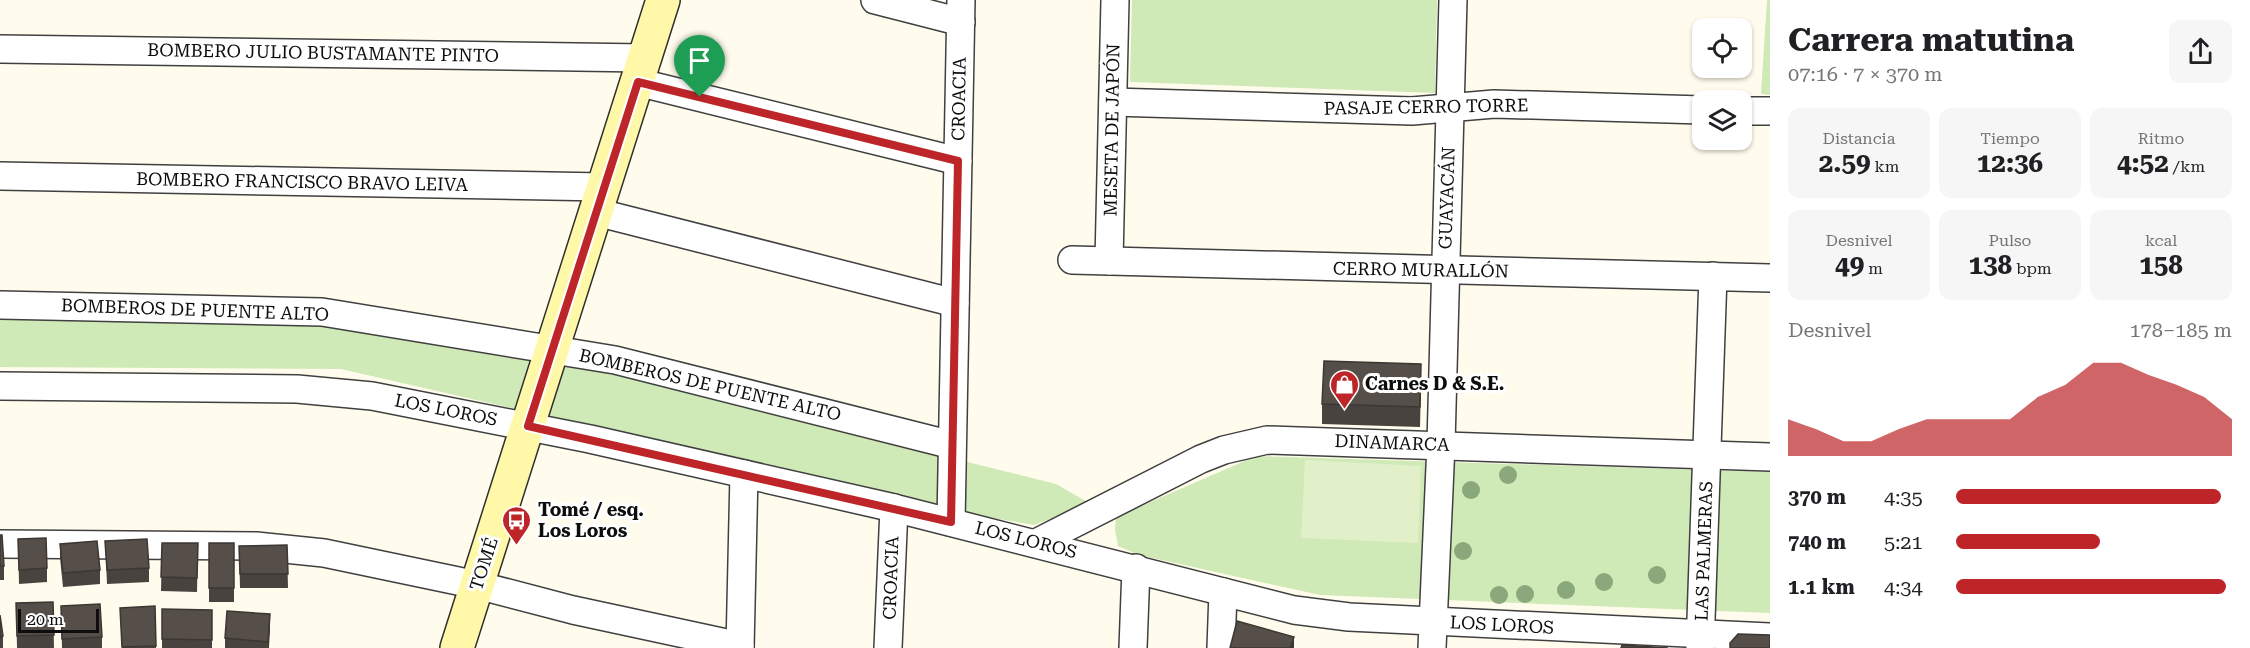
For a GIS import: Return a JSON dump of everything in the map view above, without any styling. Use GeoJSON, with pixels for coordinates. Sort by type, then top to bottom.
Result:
{"type":"FeatureCollection","features":[{"type":"Feature","properties":{"kind":"street","name":"TOMÉ"},"geometry":{"type":"LineString","coordinates":[[457,648],[663,0]]}},
{"type":"Feature","properties":{"kind":"street"},"geometry":{"type":"LineString","coordinates":[[874,0],[961,11]]}},
{"type":"Feature","properties":{"kind":"street","name":"MESETA DE JAPÓN"},"geometry":{"type":"LineString","coordinates":[[1109,261],[1115,0]]}},
{"type":"Feature","properties":{"kind":"street","name":"GUAYACÁN"},"geometry":{"type":"LineString","coordinates":[[1432,648],[1441,444],[1453,0]]}},
{"type":"Feature","properties":{"kind":"street","name":"CROACIA"},"geometry":{"type":"LineString","coordinates":[[951,522],[961,11]]}},
{"type":"Feature","properties":{"kind":"street","name":"BOMBERO JULIO BUSTAMANTE PINTO"},"geometry":{"type":"LineString","coordinates":[[0,49],[641,70],[958,161]]}},
{"type":"Feature","properties":{"kind":"street","name":"PASAJE CERRO TORRE"},"geometry":{"type":"LineString","coordinates":[[1113,102],[1412,111],[1494,104],[1692,110]]}},
{"type":"Feature","properties":{"kind":"street"},"geometry":{"type":"LineString","coordinates":[[1752,111],[1770,111]]}},
{"type":"Feature","properties":{"kind":"street","name":"BOMBERO FRANCISCO BRAVO LEIVA"},"geometry":{"type":"LineString","coordinates":[[0,176],[600,200],[955,303]]}},
{"type":"Feature","properties":{"kind":"street","name":"CERRO MURALLÓN"},"geometry":{"type":"LineString","coordinates":[[1072,260],[1770,278]]}},
{"type":"Feature","properties":{"kind":"street","name":"LAS PALMERAS"},"geometry":{"type":"LineString","coordinates":[[1701,641],[1713,276]]}},
{"type":"Feature","properties":{"kind":"street","name":"BOMBEROS DE PUENTE ALTO"},"geometry":{"type":"LineString","coordinates":[[0,305],[322,312],[615,360],[952,445]]}},
{"type":"Feature","properties":{"kind":"street","name":"LOS LOROS"},"geometry":{"type":"LineString","coordinates":[[0,386],[297,389],[346,392],[528,426],[894,507],[1222,592],[1322,615],[1701,641],[1770,637]]}},
{"type":"Feature","properties":{"kind":"street","name":"DINAMARCA"},"geometry":{"type":"LineString","coordinates":[[1036,543],[1201,459],[1249,443],[1285,439],[1770,457]]}},
{"type":"Feature","properties":{"kind":"street"},"geometry":{"type":"LineString","coordinates":[[0,544],[256,546],[296,549],[351,558],[477,585],[573,610],[740,647],[744,474]]}},
{"type":"Feature","properties":{"kind":"street","name":"CROACIA"},"geometry":{"type":"LineString","coordinates":[[888,648],[894,507]]}},
{"type":"Feature","properties":{"kind":"street"},"geometry":{"type":"LineString","coordinates":[[1133,648],[1136,568]]}},
{"type":"Feature","properties":{"kind":"street"},"geometry":{"type":"LineString","coordinates":[[1221,648],[1222,592]]}},
{"type":"Feature","properties":{"kind":"green space"},"geometry":{"type":"Polygon","coordinates":[[[1132,0],[1437,0],[1435,93],[1130,82],[1132,0]]]}},
{"type":"Feature","properties":{"kind":"green space"},"geometry":{"type":"Polygon","coordinates":[[[1767,0],[1770,0],[1770,95],[1761,94],[1767,0]]]}},
{"type":"Feature","properties":{"kind":"green space"},"geometry":{"type":"Polygon","coordinates":[[[0,317],[357,326],[521,351],[1056,484],[1091,504],[1034,525],[982,516],[341,369],[0,367],[0,317]]]}},
{"type":"Feature","properties":{"kind":"green space"},"geometry":{"type":"Polygon","coordinates":[[[1256,456],[1770,472],[1770,613],[1320,595],[1139,555],[1118,546],[1115,530],[1116,517],[1256,456]]]}},
{"type":"Feature","properties":{"kind":"green space"},"geometry":{"type":"Polygon","coordinates":[[[1305,460],[1421,466],[1418,543],[1301,538],[1305,460]]]}},
{"type":"Feature","properties":{"kind":"building"},"geometry":{"type":"Polygon","coordinates":[[[1324,361],[1421,364],[1420,407],[1322,404],[1324,361]]]}},
{"type":"Feature","properties":{"kind":"building"},"geometry":{"type":"Polygon","coordinates":[[[0,535],[2,535],[4,566],[0,566],[0,535]]]}},
{"type":"Feature","properties":{"kind":"building"},"geometry":{"type":"Polygon","coordinates":[[[46,538],[47,568],[19,570],[18,539],[46,538]]]}},
{"type":"Feature","properties":{"kind":"building"},"geometry":{"type":"Polygon","coordinates":[[[147,539],[149,568],[107,570],[105,541],[147,539]]]}},
{"type":"Feature","properties":{"kind":"building"},"geometry":{"type":"Polygon","coordinates":[[[97,541],[100,570],[63,573],[60,544],[97,541]]]}},
{"type":"Feature","properties":{"kind":"building"},"geometry":{"type":"Polygon","coordinates":[[[162,543],[198,543],[197,578],[161,577],[162,543]]]}},
{"type":"Feature","properties":{"kind":"building"},"geometry":{"type":"Polygon","coordinates":[[[209,543],[234,543],[234,588],[209,588],[209,543]]]}},
{"type":"Feature","properties":{"kind":"building"},"geometry":{"type":"Polygon","coordinates":[[[287,545],[288,574],[240,574],[239,546],[287,545]]]}},
{"type":"Feature","properties":{"kind":"building"},"geometry":{"type":"Polygon","coordinates":[[[53,602],[54,635],[17,636],[16,603],[53,602]]]}},
{"type":"Feature","properties":{"kind":"building"},"geometry":{"type":"Polygon","coordinates":[[[100,604],[102,637],[62,639],[61,606],[100,604]]]}},
{"type":"Feature","properties":{"kind":"building"},"geometry":{"type":"Polygon","coordinates":[[[155,606],[156,646],[122,647],[120,608],[155,606]]]}},
{"type":"Feature","properties":{"kind":"building"},"geometry":{"type":"Polygon","coordinates":[[[162,609],[212,610],[212,640],[162,639],[162,609]]]}},
{"type":"Feature","properties":{"kind":"building"},"geometry":{"type":"Polygon","coordinates":[[[227,611],[270,614],[268,642],[225,638],[227,611]]]}},
{"type":"Feature","properties":{"kind":"building"},"geometry":{"type":"Polygon","coordinates":[[[0,615],[3,636],[0,637],[0,615]]]}},
{"type":"Feature","properties":{"kind":"building"},"geometry":{"type":"Polygon","coordinates":[[[1237,621],[1294,637],[1290,648],[1230,648],[1237,621]]]}},
{"type":"Feature","properties":{"kind":"building"},"geometry":{"type":"Polygon","coordinates":[[[1738,634],[1770,635],[1770,648],[1730,648],[1730,643],[1738,634]]]}},
{"type":"Feature","properties":{"kind":"building"},"geometry":{"type":"Polygon","coordinates":[[[1622,645],[1668,648],[1621,648],[1622,645]]]}},
{"type":"Feature","properties":{"kind":"place","name":"Carnes D & S.E."},"geometry":{"type":"Point","coordinates":[1344,410]}},
{"type":"Feature","properties":{"kind":"place","name":"Tomé / esq. Los Loros"},"geometry":{"type":"Point","coordinates":[517,546]}},
{"type":"Feature","properties":{"kind":"route"},"geometry":{"type":"LineString","coordinates":[[638,82],[700,97],[958,161],[951,522],[894,507],[528,426],[638,82]]}}]}
